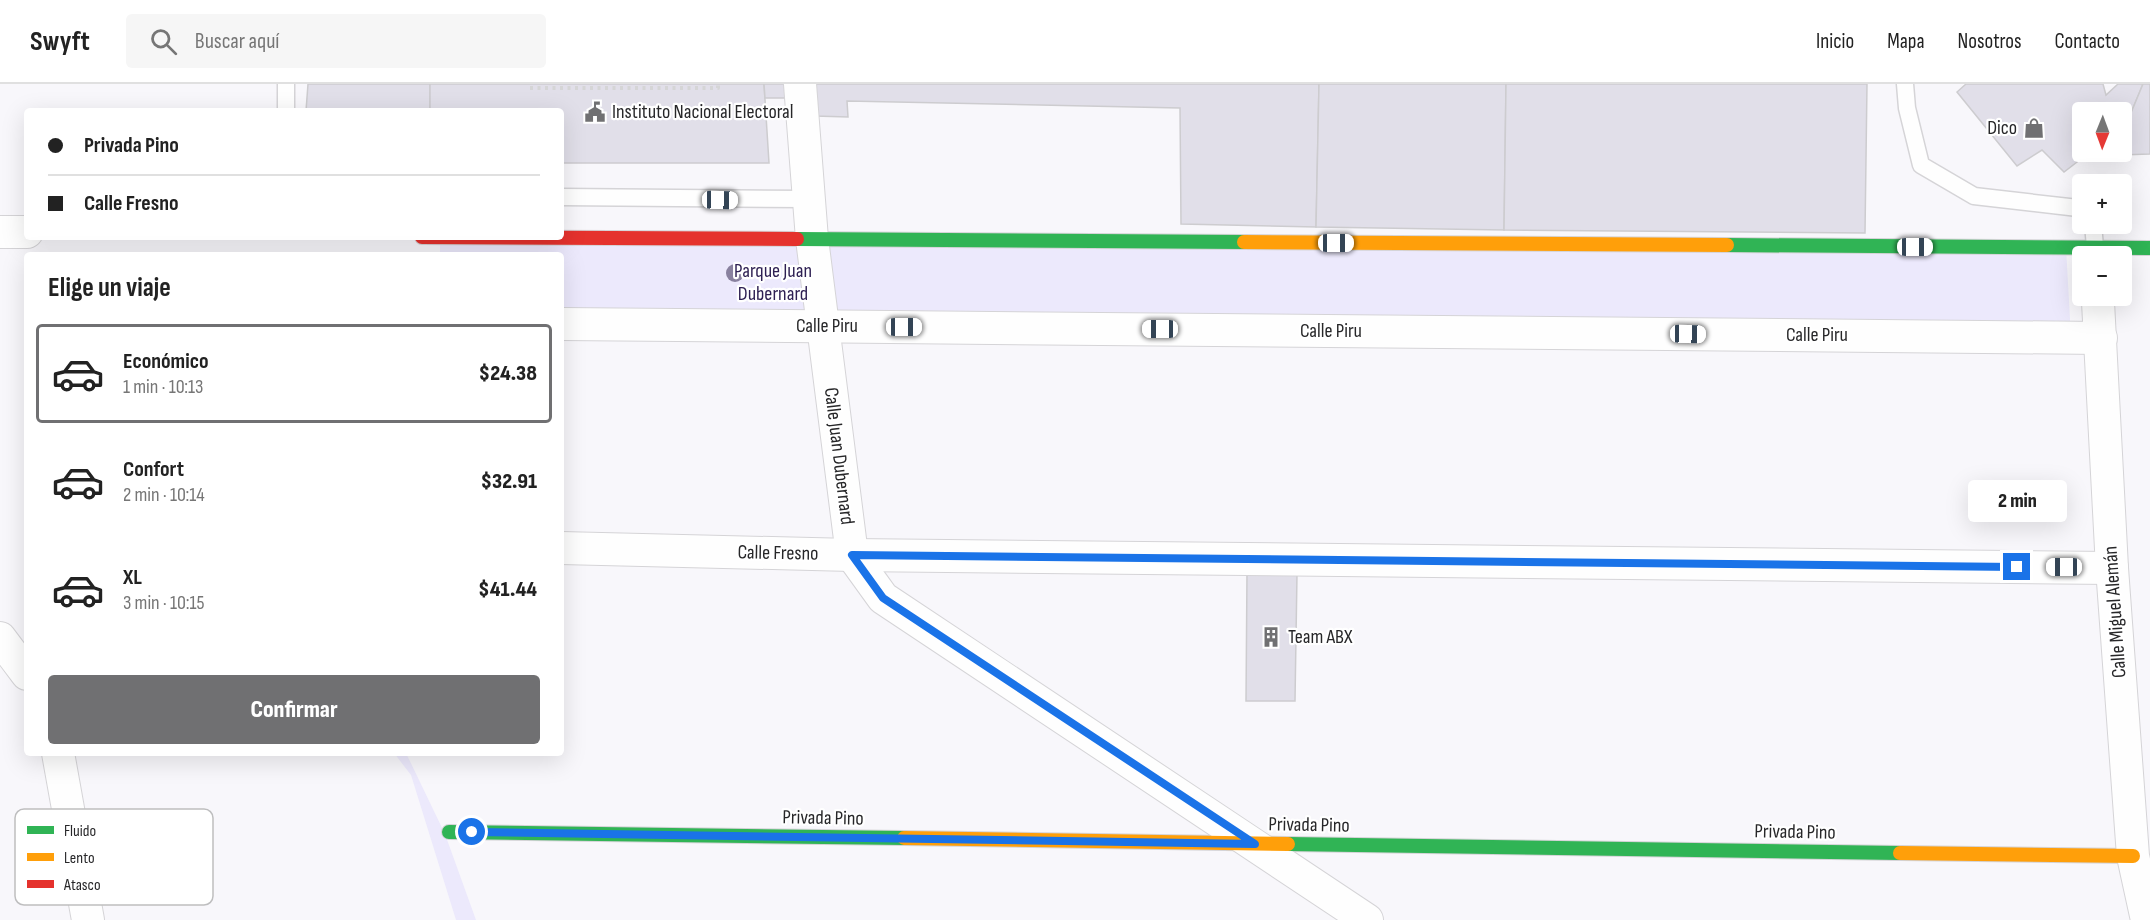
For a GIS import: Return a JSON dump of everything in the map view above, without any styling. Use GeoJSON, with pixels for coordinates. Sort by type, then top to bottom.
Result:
{"type":"FeatureCollection","features":[{"type":"Feature","properties":{"kind":"street","name":"Calle Juan Dubernard"},"geometry":{"type":"LineString","coordinates":[[800,84],[812,239],[852,555],[883,598],[1367,920]]}},
{"type":"Feature","properties":{"kind":"street"},"geometry":{"type":"LineString","coordinates":[[0,232],[24,232]]}},
{"type":"Feature","properties":{"kind":"street"},"geometry":{"type":"LineString","coordinates":[[564,238],[2072,247]]}},
{"type":"Feature","properties":{"kind":"street"},"geometry":{"type":"LineString","coordinates":[[2132,248],[2150,248]]}},
{"type":"Feature","properties":{"kind":"street","name":"Calle Miguel Alemán"},"geometry":{"type":"LineString","coordinates":[[2098,306],[2112,568],[2133,856],[2147,920]]}},
{"type":"Feature","properties":{"kind":"street","name":"Calle Piru"},"geometry":{"type":"LineString","coordinates":[[564,324],[2101,338]]}},
{"type":"Feature","properties":{"kind":"street","name":"Calle Fresno"},"geometry":{"type":"LineString","coordinates":[[564,548],[852,555],[2112,568]]}},
{"type":"Feature","properties":{"kind":"street"},"geometry":{"type":"LineString","coordinates":[[0,638],[24,670]]}},
{"type":"Feature","properties":{"kind":"street"},"geometry":{"type":"LineString","coordinates":[[59,756],[68,809]]}},
{"type":"Feature","properties":{"kind":"street","name":"Privada Pino"},"geometry":{"type":"LineString","coordinates":[[449,832],[2133,856]]}},
{"type":"Feature","properties":{"kind":"street"},"geometry":{"type":"LineString","coordinates":[[85,905],[88,920]]}},
{"type":"Feature","properties":{"kind":"lane"},"geometry":{"type":"LineString","coordinates":[[286,84],[286,108]]}},
{"type":"Feature","properties":{"kind":"lane"},"geometry":{"type":"LineString","coordinates":[[1905,84],[1907,108],[1921,165],[1974,196],[2072,207]]}},
{"type":"Feature","properties":{"kind":"lane"},"geometry":{"type":"LineString","coordinates":[[564,198],[808,199]]}},
{"type":"Feature","properties":{"kind":"path"},"geometry":{"type":"LineString","coordinates":[[530,88],[718,88],[718,84]]}},
{"type":"Feature","properties":{"kind":"green space","name":"Parque Juan Dubernard"},"geometry":{"type":"Polygon","coordinates":[[[564,238],[2066,247],[2071,337],[564,324],[564,252],[440,252],[440,240],[564,240],[564,238]]]}},
{"type":"Feature","properties":{"kind":"green space"},"geometry":{"type":"Polygon","coordinates":[[[396,756],[407,756],[445,834],[476,920],[456,920],[411,775],[396,756]]]}},
{"type":"Feature","properties":{"kind":"building"},"geometry":{"type":"Polygon","coordinates":[[[308,84],[430,84],[430,108],[306,108],[308,84]]]}},
{"type":"Feature","properties":{"kind":"building"},"geometry":{"type":"Polygon","coordinates":[[[430,84],[764,84],[769,163],[564,163],[564,108],[430,108],[430,84]]]}},
{"type":"Feature","properties":{"kind":"building"},"geometry":{"type":"Polygon","coordinates":[[[764,84],[815,84],[815,98],[765,98],[764,84]]]}},
{"type":"Feature","properties":{"kind":"building"},"geometry":{"type":"Polygon","coordinates":[[[815,84],[1319,84],[1316,227],[1181,224],[1180,108],[847,101],[848,117],[815,116],[815,84]]]}},
{"type":"Feature","properties":{"kind":"building"},"geometry":{"type":"Polygon","coordinates":[[[1319,84],[1506,84],[1504,230],[1316,227],[1319,84]]]}},
{"type":"Feature","properties":{"kind":"building"},"geometry":{"type":"Polygon","coordinates":[[[1506,84],[1867,84],[1865,233],[1504,230],[1506,84]]]}},
{"type":"Feature","properties":{"kind":"building","name":"Dico"},"geometry":{"type":"Polygon","coordinates":[[[1966,84],[2103,84],[2106,95],[2118,84],[2143,84],[2132,110],[2132,102],[2072,102],[2072,162],[2077,162],[2064,172],[2042,150],[2017,166],[1957,92],[1966,84]]]}},
{"type":"Feature","properties":{"kind":"building"},"geometry":{"type":"Polygon","coordinates":[[[2143,84],[2150,84],[2150,154],[2132,155],[2132,110],[2143,84]]]}},
{"type":"Feature","properties":{"kind":"building","name":"Team ABX"},"geometry":{"type":"Polygon","coordinates":[[[1247,572],[1297,574],[1295,701],[1246,701],[1247,572]]]}},
{"type":"Feature","properties":{"kind":"traffic: fast"},"geometry":{"type":"LineString","coordinates":[[797,239],[1244,242]]}},
{"type":"Feature","properties":{"kind":"traffic: fast"},"geometry":{"type":"LineString","coordinates":[[1727,245],[2150,248]]}},
{"type":"Feature","properties":{"kind":"traffic: fast"},"geometry":{"type":"LineString","coordinates":[[449,832],[904,838]]}},
{"type":"Feature","properties":{"kind":"traffic: fast"},"geometry":{"type":"LineString","coordinates":[[1288,844],[1900,853]]}},
{"type":"Feature","properties":{"kind":"traffic: slow"},"geometry":{"type":"LineString","coordinates":[[1244,242],[1727,245]]}},
{"type":"Feature","properties":{"kind":"traffic: slow"},"geometry":{"type":"LineString","coordinates":[[904,838],[1288,844]]}},
{"type":"Feature","properties":{"kind":"traffic: slow"},"geometry":{"type":"LineString","coordinates":[[1900,853],[2133,856]]}},
{"type":"Feature","properties":{"kind":"traffic: jam"},"geometry":{"type":"LineString","coordinates":[[564,238],[797,239]]}},
{"type":"Feature","properties":{"kind":"place","name":"Instituto Nacional Electoral"},"geometry":{"type":"Point","coordinates":[595,112]}},
{"type":"Feature","properties":{"kind":"place","name":"Dico"},"geometry":{"type":"Point","coordinates":[2034,128]}},
{"type":"Feature","properties":{"kind":"place","name":"Team ABX"},"geometry":{"type":"Point","coordinates":[1271,637]}},
{"type":"Feature","properties":{"kind":"route"},"geometry":{"type":"LineString","coordinates":[[472,832],[1255,844],[883,598],[852,555],[2017,567]]}}]}
